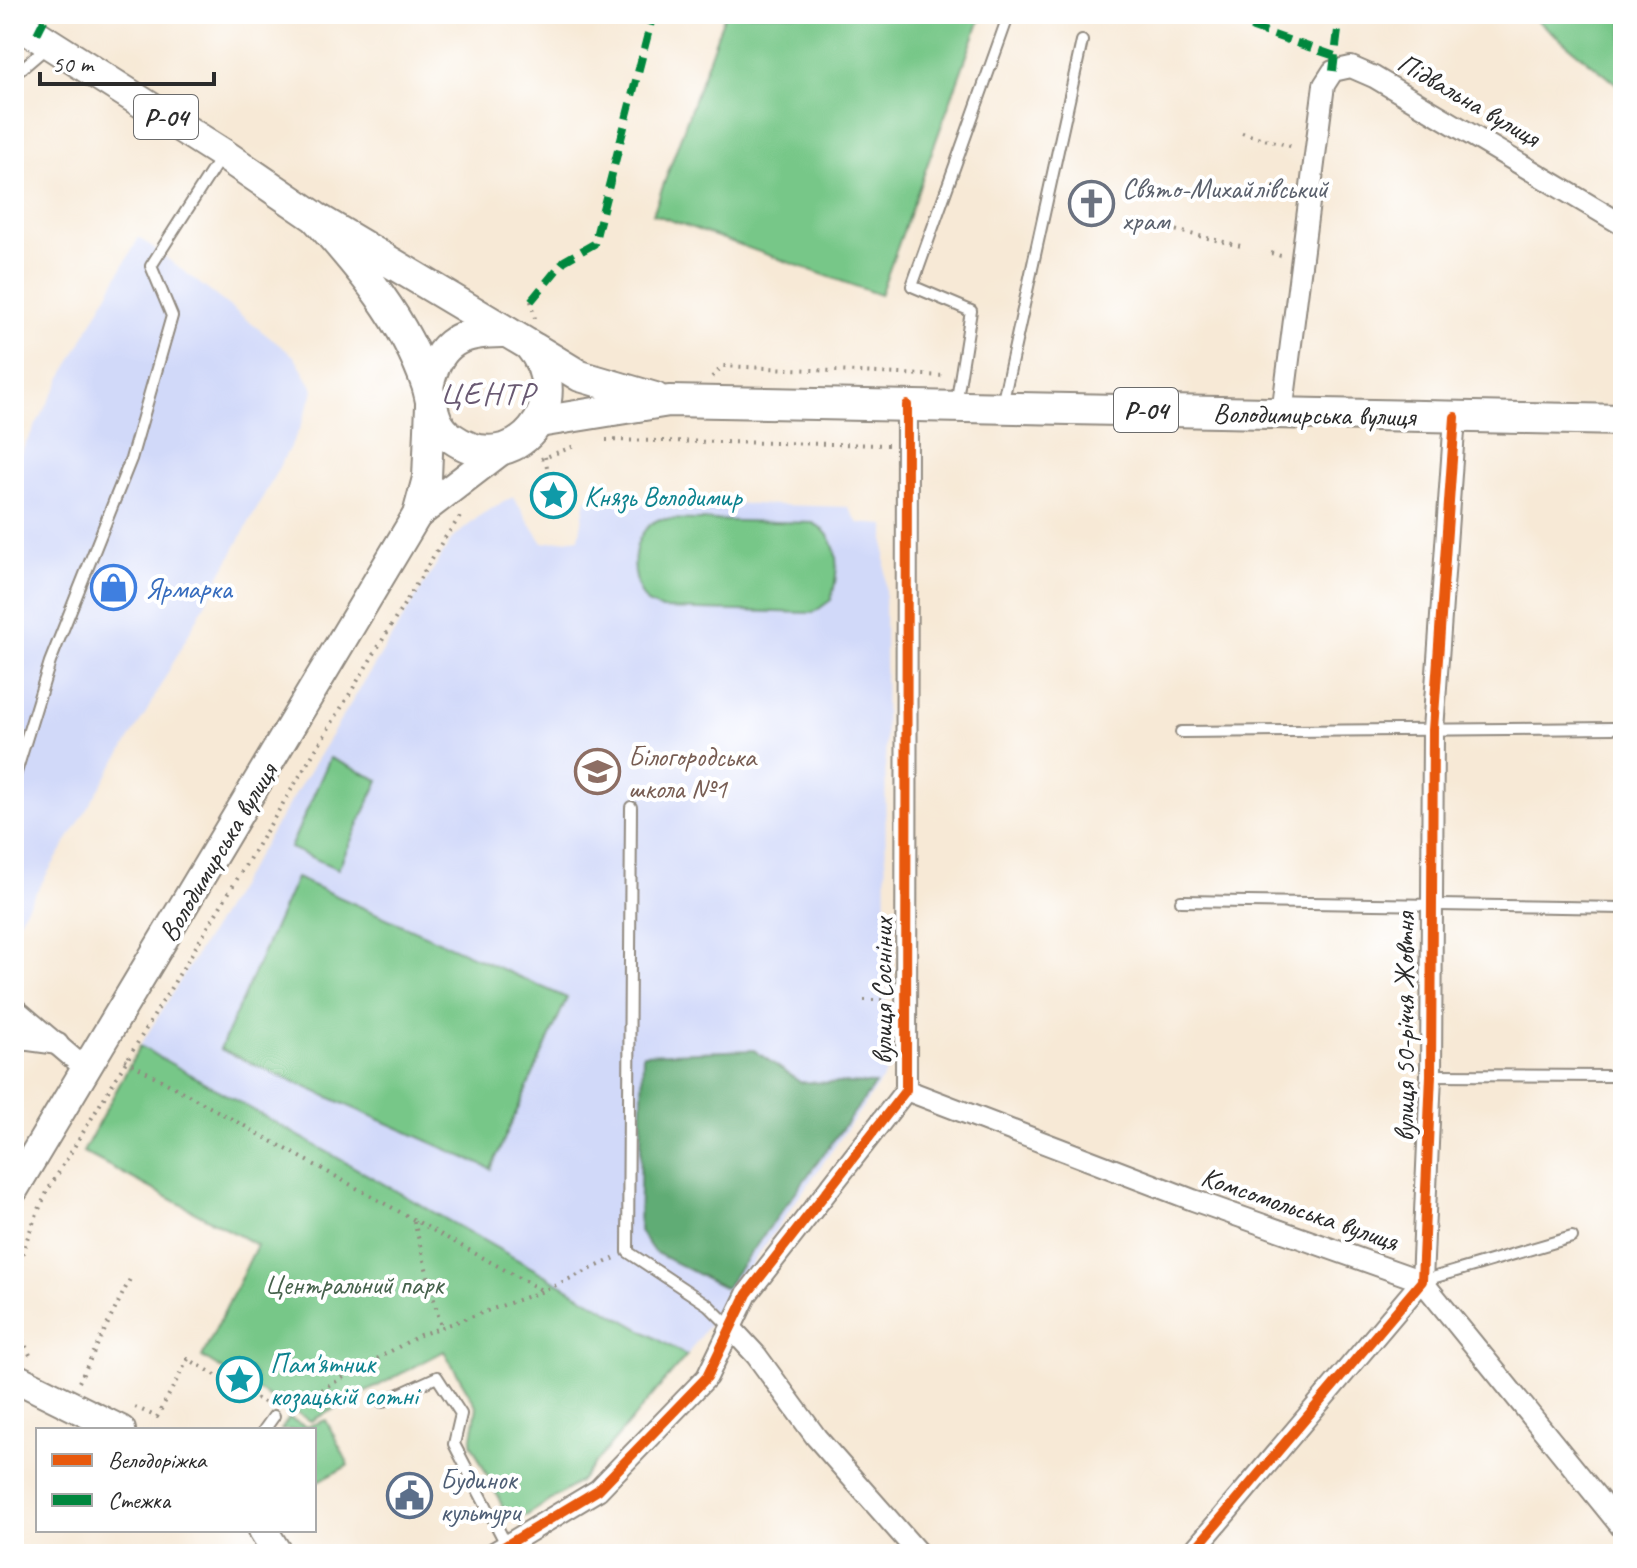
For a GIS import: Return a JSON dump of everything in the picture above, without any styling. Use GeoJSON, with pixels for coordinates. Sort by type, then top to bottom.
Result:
{"type":"FeatureCollection","features":[{"type":"Feature","properties":{"kind":"main road","name":"Р-04"},"geometry":{"type":"LineString","coordinates":[[14,21],[53,43],[315,217],[525,334]]}},
{"type":"Feature","properties":{"kind":"main road","name":"Р-04"},"geometry":{"type":"LineString","coordinates":[[315,217],[360,268],[393,316],[449,436],[483,451],[503,449],[528,435],[539,422]]}},
{"type":"Feature","properties":{"kind":"main road"},"geometry":{"type":"LineString","coordinates":[[417,515],[427,478],[432,368],[441,352],[456,339],[471,333],[525,334],[540,358],[548,382],[546,407],[539,422]]}},
{"type":"Feature","properties":{"kind":"main road","name":"Володимирська вулиця"},"geometry":{"type":"LineString","coordinates":[[525,334],[580,376],[669,401]]}},
{"type":"Feature","properties":{"kind":"main road","name":"Володимирська вулиця"},"geometry":{"type":"LineString","coordinates":[[539,422],[669,401],[907,405],[958,392],[1002,407],[1623,420]]}},
{"type":"Feature","properties":{"kind":"main road"},"geometry":{"type":"LineString","coordinates":[[417,515],[503,449]]}},
{"type":"Feature","properties":{"kind":"main road","name":"Володимирська вулиця"},"geometry":{"type":"LineString","coordinates":[[14,1189],[104,1059],[417,515]]}},
{"type":"Feature","properties":{"kind":"main road"},"geometry":{"type":"LineString","coordinates":[[22,1372],[126,1418]]}},
{"type":"Feature","properties":{"kind":"main road"},"geometry":{"type":"LineString","coordinates":[[264,1532],[278,1554]]}},
{"type":"Feature","properties":{"kind":"street","name":"Підвальна вулиця"},"geometry":{"type":"LineString","coordinates":[[1282,414],[1324,85],[1333,71],[1351,67],[1442,116],[1623,225]]}},
{"type":"Feature","properties":{"kind":"street","name":"вулиця Сосніних"},"geometry":{"type":"LineString","coordinates":[[500,1550],[598,1490],[707,1377],[747,1294],[906,1090],[907,405]]}},
{"type":"Feature","properties":{"kind":"street","name":"вулиця 50-річчя Жовтня"},"geometry":{"type":"LineString","coordinates":[[1422,1281],[1431,1075],[1429,902],[1433,730],[1455,417]]}},
{"type":"Feature","properties":{"kind":"street"},"geometry":{"type":"LineString","coordinates":[[14,1008],[58,1044]]}},
{"type":"Feature","properties":{"kind":"street"},"geometry":{"type":"LineString","coordinates":[[14,1038],[58,1044],[104,1059]]}},
{"type":"Feature","properties":{"kind":"street","name":"Комсомольська вулиця"},"geometry":{"type":"LineString","coordinates":[[906,1090],[1193,1200],[1422,1281],[1623,1529]]}},
{"type":"Feature","properties":{"kind":"street"},"geometry":{"type":"LineString","coordinates":[[1191,1554],[1422,1281]]}},
{"type":"Feature","properties":{"kind":"street"},"geometry":{"type":"LineString","coordinates":[[732,1329],[756,1355],[816,1437],[919,1554]]}},
{"type":"Feature","properties":{"kind":"lane"},"geometry":{"type":"LineString","coordinates":[[958,392],[971,311],[912,286],[1009,14]]}},
{"type":"Feature","properties":{"kind":"lane"},"geometry":{"type":"LineString","coordinates":[[1002,407],[1082,41]]}},
{"type":"Feature","properties":{"kind":"lane"},"geometry":{"type":"LineString","coordinates":[[14,67],[20,70],[53,43]]}},
{"type":"Feature","properties":{"kind":"lane"},"geometry":{"type":"LineString","coordinates":[[14,779],[50,662],[131,459],[172,316],[151,266],[223,154]]}},
{"type":"Feature","properties":{"kind":"lane"},"geometry":{"type":"LineString","coordinates":[[1181,732],[1613,728]]}},
{"type":"Feature","properties":{"kind":"lane"},"geometry":{"type":"LineString","coordinates":[[631,807],[628,1252],[708,1305],[732,1329]]}},
{"type":"Feature","properties":{"kind":"lane"},"geometry":{"type":"LineString","coordinates":[[1181,901],[1429,902],[1623,908]]}},
{"type":"Feature","properties":{"kind":"lane"},"geometry":{"type":"LineString","coordinates":[[1431,1075],[1610,1076]]}},
{"type":"Feature","properties":{"kind":"lane"},"geometry":{"type":"LineString","coordinates":[[1422,1281],[1572,1237]]}},
{"type":"Feature","properties":{"kind":"lane"},"geometry":{"type":"LineString","coordinates":[[382,1402],[437,1377],[461,1414],[454,1444],[500,1550]]}},
{"type":"Feature","properties":{"kind":"lane"},"geometry":{"type":"LineString","coordinates":[[265,1428],[274,1416]]}},
{"type":"Feature","properties":{"kind":"path"},"geometry":{"type":"LineString","coordinates":[[1242,133],[1316,153]]}},
{"type":"Feature","properties":{"kind":"path"},"geometry":{"type":"LineString","coordinates":[[1137,221],[1245,247]]}},
{"type":"Feature","properties":{"kind":"path"},"geometry":{"type":"LineString","coordinates":[[525,334],[531,301]]}},
{"type":"Feature","properties":{"kind":"path"},"geometry":{"type":"LineString","coordinates":[[707,382],[723,366],[958,392]]}},
{"type":"Feature","properties":{"kind":"path"},"geometry":{"type":"LineString","coordinates":[[605,440],[907,445]]}},
{"type":"Feature","properties":{"kind":"path"},"geometry":{"type":"LineString","coordinates":[[531,464],[590,441]]}},
{"type":"Feature","properties":{"kind":"path"},"geometry":{"type":"LineString","coordinates":[[545,457],[553,496]]}},
{"type":"Feature","properties":{"kind":"path"},"geometry":{"type":"LineString","coordinates":[[22,1372],[30,1355],[16,1314],[20,1253],[104,1059],[442,542],[470,507]]}},
{"type":"Feature","properties":{"kind":"path"},"geometry":{"type":"LineString","coordinates":[[104,1059],[543,1291]]}},
{"type":"Feature","properties":{"kind":"path"},"geometry":{"type":"LineString","coordinates":[[414,1221],[441,1327]]}},
{"type":"Feature","properties":{"kind":"path"},"geometry":{"type":"LineString","coordinates":[[126,1418],[157,1417],[188,1359],[274,1409],[274,1416],[420,1335],[543,1291],[628,1252]]}},
{"type":"Feature","properties":{"kind":"path"},"geometry":{"type":"LineString","coordinates":[[79,1382],[130,1279]]}},
{"type":"Feature","properties":{"kind":"path"},"geometry":{"type":"LineString","coordinates":[[69,1377],[92,1388]]}},
{"type":"Feature","properties":{"kind":"shaded area","name":"Ярмарка"},"geometry":{"type":"Polygon","coordinates":[[[139,237],[294,356],[314,390],[299,430],[147,711],[14,928],[14,465],[139,237]]]}},
{"type":"Feature","properties":{"kind":"shaded area","name":"Білогородська школа №1"},"geometry":{"type":"Polygon","coordinates":[[[513,497],[543,543],[579,538],[586,499],[848,507],[858,523],[885,525],[886,1074],[687,1355],[140,1046],[452,539],[482,514],[513,497]]]}},
{"type":"Feature","properties":{"kind":"green space"},"geometry":{"type":"Polygon","coordinates":[[[725,14],[982,14],[880,295],[653,214],[725,14]]]}},
{"type":"Feature","properties":{"kind":"green space"},"geometry":{"type":"Polygon","coordinates":[[[1529,14],[1623,14],[1623,89],[1529,14]]]}},
{"type":"Feature","properties":{"kind":"green space"},"geometry":{"type":"Polygon","coordinates":[[[660,519],[813,523],[822,529],[834,546],[836,579],[831,600],[813,613],[662,609],[647,603],[637,581],[635,556],[642,534],[660,519]]]}},
{"type":"Feature","properties":{"kind":"green space"},"geometry":{"type":"Polygon","coordinates":[[[330,758],[379,780],[338,869],[290,848],[330,758]]]}},
{"type":"Feature","properties":{"kind":"green space"},"geometry":{"type":"Polygon","coordinates":[[[296,878],[567,998],[491,1169],[220,1049],[296,878]]]}},
{"type":"Feature","properties":{"kind":"green space","name":"Центральний парк"},"geometry":{"type":"Polygon","coordinates":[[[140,1046],[687,1355],[579,1482],[526,1516],[507,1515],[471,1443],[477,1407],[444,1351],[311,1421],[254,1388],[256,1379],[251,1370],[242,1367],[231,1375],[202,1357],[257,1245],[83,1152],[140,1046]]]}},
{"type":"Feature","properties":{"kind":"green space"},"geometry":{"type":"Polygon","coordinates":[[[754,1050],[800,1082],[875,1084],[725,1288],[654,1252],[639,1231],[643,1054],[754,1050]]]}},
{"type":"Feature","properties":{"kind":"green space"},"geometry":{"type":"Polygon","coordinates":[[[289,1418],[306,1427],[326,1420],[349,1465],[316,1483],[316,1428],[282,1428],[289,1418]]]}},
{"type":"Feature","properties":{"kind":"marked path"},"geometry":{"type":"LineString","coordinates":[[37,34],[47,14]]}},
{"type":"Feature","properties":{"kind":"marked path"},"geometry":{"type":"LineString","coordinates":[[531,301],[564,261],[594,244],[653,14]]}},
{"type":"Feature","properties":{"kind":"marked path"},"geometry":{"type":"LineString","coordinates":[[1231,14],[1253,28],[1335,56]]}},
{"type":"Feature","properties":{"kind":"marked path"},"geometry":{"type":"LineString","coordinates":[[1333,71],[1340,14]]}},
{"type":"Feature","properties":{"kind":"cycle path"},"geometry":{"type":"LineString","coordinates":[[492,1554],[598,1490],[707,1377],[747,1294],[906,1090],[907,405]]}},
{"type":"Feature","properties":{"kind":"cycle path"},"geometry":{"type":"LineString","coordinates":[[1191,1554],[1422,1281],[1431,1075],[1433,730],[1455,417]]}},
{"type":"Feature","properties":{"kind":"place","name":"Свято-Михайлівський храм"},"geometry":{"type":"Point","coordinates":[1091,204]}},
{"type":"Feature","properties":{"kind":"place","name":"Князь Володимир"},"geometry":{"type":"Point","coordinates":[553,496]}},
{"type":"Feature","properties":{"kind":"place","name":"Ярмарка"},"geometry":{"type":"Point","coordinates":[114,588]}},
{"type":"Feature","properties":{"kind":"place","name":"Білогородська школа №1"},"geometry":{"type":"Point","coordinates":[597,772]}},
{"type":"Feature","properties":{"kind":"place","name":"Пам'ятник козацькій сотні"},"geometry":{"type":"Point","coordinates":[239,1379]}},
{"type":"Feature","properties":{"kind":"place","name":"Будинок культури"},"geometry":{"type":"Point","coordinates":[409,1495]}},
{"type":"Feature","properties":{"kind":"district","name":"ЦЕНТР"},"geometry":{"type":"Point","coordinates":[488,393]}}]}
